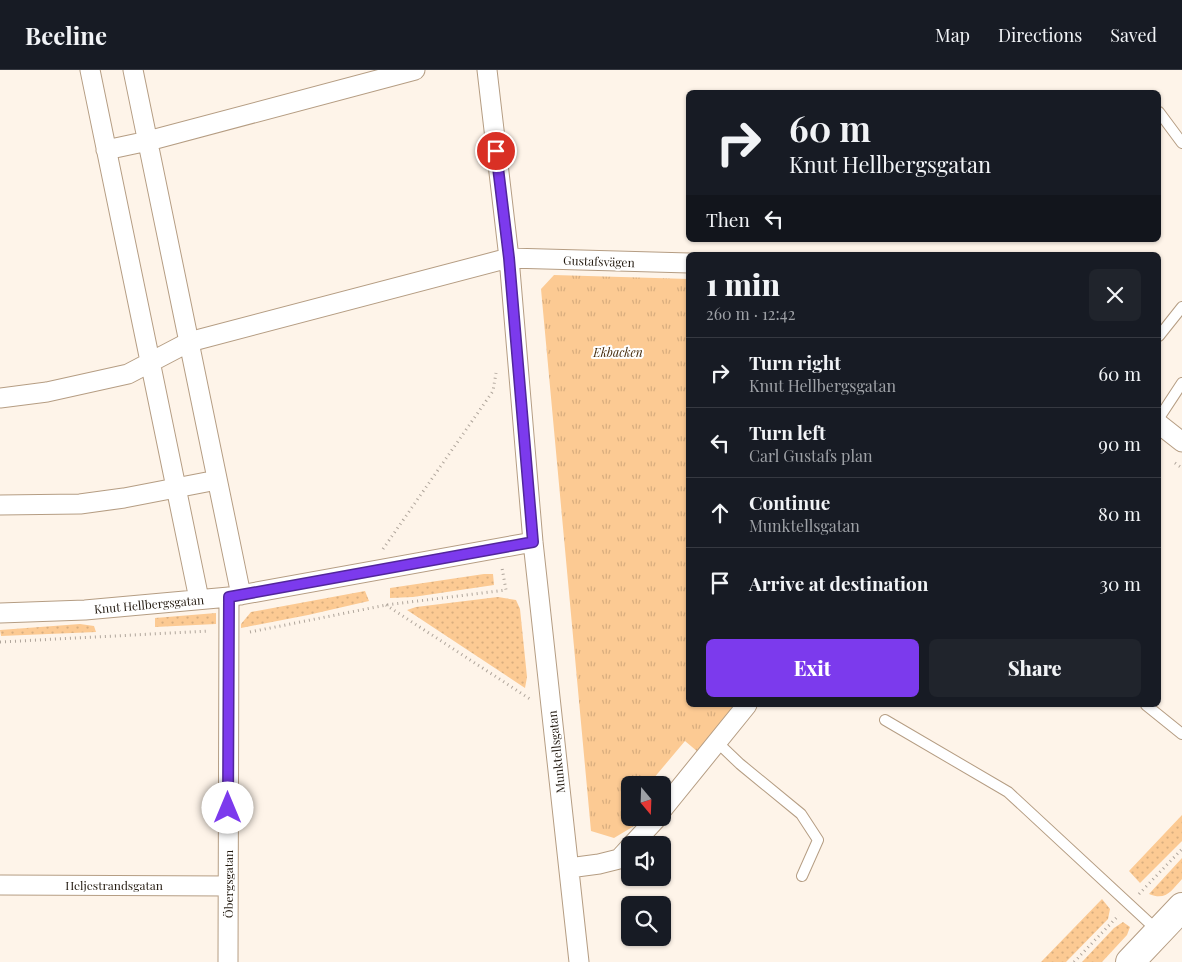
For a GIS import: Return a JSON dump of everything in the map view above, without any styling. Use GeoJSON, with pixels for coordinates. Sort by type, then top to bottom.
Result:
{"type":"FeatureCollection","features":[{"type":"Feature","properties":{"kind":"street"},"geometry":{"type":"LineString","coordinates":[[90,70],[199,599]]}},
{"type":"Feature","properties":{"kind":"street","name":"Öbergsgatan"},"geometry":{"type":"LineString","coordinates":[[133,70],[217,480],[235,596],[229,633],[228,962]]}},
{"type":"Feature","properties":{"kind":"street"},"geometry":{"type":"LineString","coordinates":[[106,150],[148,141],[415,70]]}},
{"type":"Feature","properties":{"kind":"street"},"geometry":{"type":"LineString","coordinates":[[487,70],[509,258]]}},
{"type":"Feature","properties":{"kind":"street","name":"Gustafsvägen"},"geometry":{"type":"LineString","coordinates":[[0,398],[48,392],[128,374],[189,342],[509,258],[686,263]]}},
{"type":"Feature","properties":{"kind":"street","name":"Munktellsgatan"},"geometry":{"type":"LineString","coordinates":[[509,258],[533,542],[579,962]]}},
{"type":"Feature","properties":{"kind":"street"},"geometry":{"type":"LineString","coordinates":[[1161,426],[1182,442]]}},
{"type":"Feature","properties":{"kind":"street"},"geometry":{"type":"LineString","coordinates":[[0,505],[80,504],[124,498],[217,480]]}},
{"type":"Feature","properties":{"kind":"street","name":"Knut Hellbergsgatan"},"geometry":{"type":"LineString","coordinates":[[0,613],[85,610],[235,596],[533,542]]}},
{"type":"Feature","properties":{"kind":"street"},"geometry":{"type":"LineString","coordinates":[[671,799],[745,707]]}},
{"type":"Feature","properties":{"kind":"street"},"geometry":{"type":"LineString","coordinates":[[640,836],[650,826]]}},
{"type":"Feature","properties":{"kind":"street"},"geometry":{"type":"LineString","coordinates":[[569,868],[599,864],[621,856]]}},
{"type":"Feature","properties":{"kind":"street","name":"Heljestrandsgatan"},"geometry":{"type":"LineString","coordinates":[[0,884],[228,886]]}},
{"type":"Feature","properties":{"kind":"street"},"geometry":{"type":"LineString","coordinates":[[1130,962],[1182,906]]}},
{"type":"Feature","properties":{"kind":"lane"},"geometry":{"type":"LineString","coordinates":[[1161,115],[1182,143]]}},
{"type":"Feature","properties":{"kind":"lane"},"geometry":{"type":"LineString","coordinates":[[1161,333],[1182,307]]}},
{"type":"Feature","properties":{"kind":"lane"},"geometry":{"type":"LineString","coordinates":[[1161,415],[1182,382]]}},
{"type":"Feature","properties":{"kind":"lane"},"geometry":{"type":"LineString","coordinates":[[1148,707],[1182,734]]}},
{"type":"Feature","properties":{"kind":"lane"},"geometry":{"type":"LineString","coordinates":[[885,720],[1008,792],[1158,932]]}},
{"type":"Feature","properties":{"kind":"lane"},"geometry":{"type":"LineString","coordinates":[[718,742],[740,764],[801,814],[818,840],[802,876]]}},
{"type":"Feature","properties":{"kind":"path"},"geometry":{"type":"LineString","coordinates":[[373,570],[384,546],[493,390],[498,365]]}},
{"type":"Feature","properties":{"kind":"path"},"geometry":{"type":"LineString","coordinates":[[0,642],[205,631],[243,634],[386,605],[506,590]]}},
{"type":"Feature","properties":{"kind":"path"},"geometry":{"type":"LineString","coordinates":[[386,605],[552,713]]}},
{"type":"Feature","properties":{"kind":"green space","name":"Ekbacken"},"geometry":{"type":"Polygon","coordinates":[[[554,275],[686,279],[686,707],[734,707],[698,752],[685,741],[656,776],[621,776],[621,826],[634,826],[614,838],[591,831],[541,289],[554,275]]]}},
{"type":"Feature","properties":{"kind":"green space"},"geometry":{"type":"Polygon","coordinates":[[[493,574],[494,585],[413,597],[390,598],[390,588],[493,574]]]}},
{"type":"Feature","properties":{"kind":"green space"},"geometry":{"type":"Polygon","coordinates":[[[365,591],[369,601],[241,628],[241,624],[251,612],[365,591]]]}},
{"type":"Feature","properties":{"kind":"green space"},"geometry":{"type":"Polygon","coordinates":[[[498,597],[516,600],[520,609],[527,677],[525,688],[407,610],[416,607],[498,597]]]}},
{"type":"Feature","properties":{"kind":"green space"},"geometry":{"type":"Polygon","coordinates":[[[216,613],[216,624],[155,627],[155,618],[216,613]]]}},
{"type":"Feature","properties":{"kind":"green space"},"geometry":{"type":"Polygon","coordinates":[[[80,624],[94,626],[96,632],[1,636],[0,630],[80,624]]]}},
{"type":"Feature","properties":{"kind":"green space"},"geometry":{"type":"Polygon","coordinates":[[[1182,815],[1182,841],[1140,883],[1129,871],[1182,815]]]}},
{"type":"Feature","properties":{"kind":"green space"},"geometry":{"type":"Polygon","coordinates":[[[1182,858],[1182,879],[1175,887],[1168,894],[1155,896],[1149,894],[1182,858]]]}},
{"type":"Feature","properties":{"kind":"green space"},"geometry":{"type":"Polygon","coordinates":[[[1102,899],[1110,909],[1108,919],[1066,962],[1041,962],[1102,899]]]}},
{"type":"Feature","properties":{"kind":"green space"},"geometry":{"type":"Polygon","coordinates":[[[1123,922],[1130,927],[1127,935],[1102,962],[1082,962],[1114,928],[1123,922]]]}},
{"type":"Feature","properties":{"kind":"route"},"geometry":{"type":"LineString","coordinates":[[228,808],[229,597],[533,542],[509,258],[496,151]]}}]}
